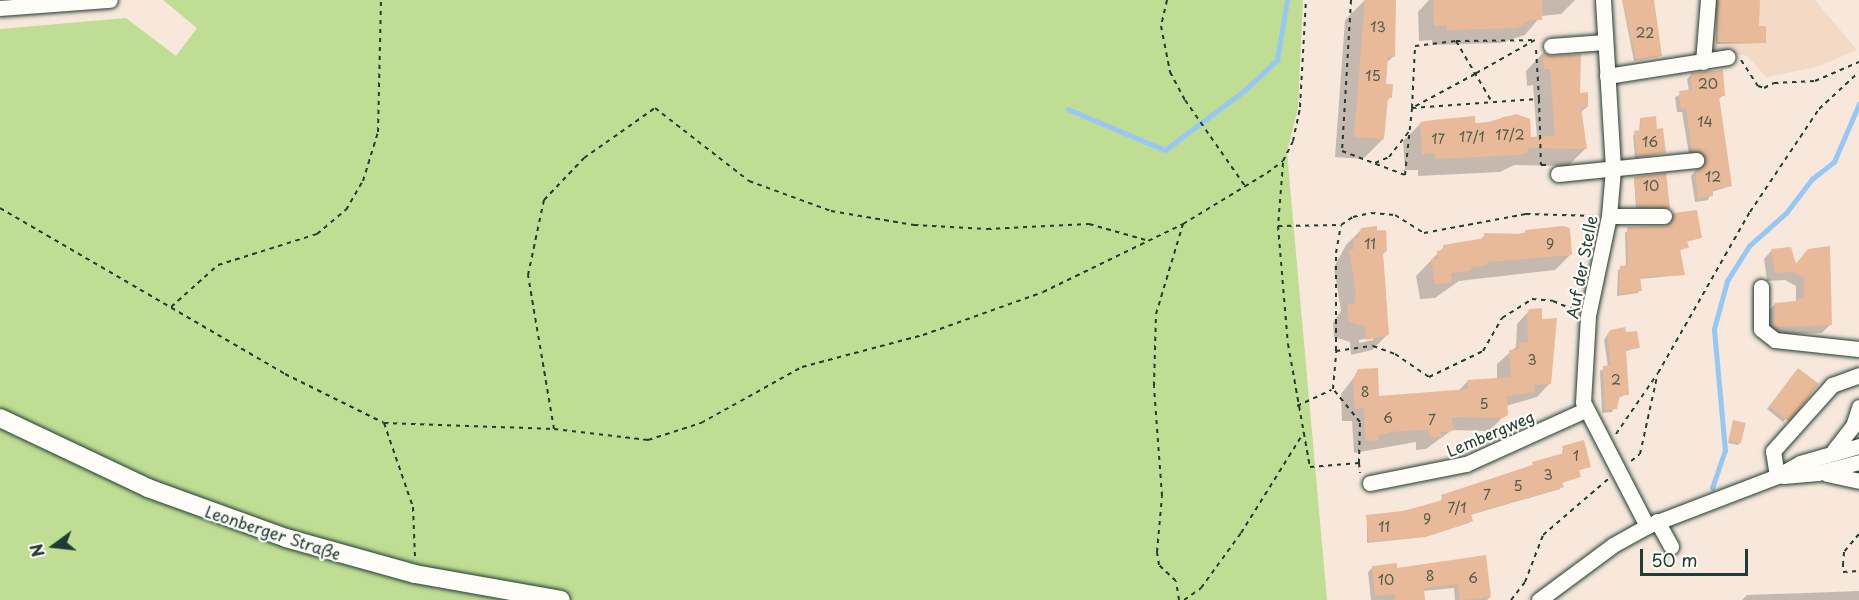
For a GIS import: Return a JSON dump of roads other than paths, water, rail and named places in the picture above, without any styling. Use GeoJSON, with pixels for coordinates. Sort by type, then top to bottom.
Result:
{"type":"FeatureCollection","features":[{"type":"Feature","properties":{"kind":"main road","name":"Leonberger Straße"},"geometry":{"type":"LineString","coordinates":[[0,418],[137,483],[208,512],[415,574],[561,600]]}},
{"type":"Feature","properties":{"kind":"street"},"geometry":{"type":"LineString","coordinates":[[0,8],[110,0]]}},
{"type":"Feature","properties":{"kind":"street","name":"Auf der Stelle"},"geometry":{"type":"LineString","coordinates":[[1603,0],[1613,169],[1610,216],[1588,316],[1585,411],[1617,471],[1652,523],[1671,546]]}},
{"type":"Feature","properties":{"kind":"street"},"geometry":{"type":"LineString","coordinates":[[1703,62],[1708,0]]}},
{"type":"Feature","properties":{"kind":"street"},"geometry":{"type":"LineString","coordinates":[[1548,40],[1604,42]]}},
{"type":"Feature","properties":{"kind":"street"},"geometry":{"type":"LineString","coordinates":[[1607,76],[1728,57]]}},
{"type":"Feature","properties":{"kind":"street"},"geometry":{"type":"LineString","coordinates":[[1556,169],[1613,169],[1696,160]]}},
{"type":"Feature","properties":{"kind":"street"},"geometry":{"type":"LineString","coordinates":[[1610,216],[1664,216]]}},
{"type":"Feature","properties":{"kind":"street"},"geometry":{"type":"LineString","coordinates":[[1761,287],[1761,329],[1774,340],[1859,349]]}},
{"type":"Feature","properties":{"kind":"street"},"geometry":{"type":"LineString","coordinates":[[1777,476],[1773,451],[1832,385],[1859,375]]}},
{"type":"Feature","properties":{"kind":"street"},"geometry":{"type":"LineString","coordinates":[[1834,450],[1853,426],[1859,407]]}},
{"type":"Feature","properties":{"kind":"street","name":"Lembergweg"},"geometry":{"type":"LineString","coordinates":[[1370,483],[1466,464],[1585,411]]}},
{"type":"Feature","properties":{"kind":"street"},"geometry":{"type":"LineString","coordinates":[[1539,600],[1613,545],[1652,523],[1777,476],[1834,450],[1859,446]]}},
{"type":"Feature","properties":{"kind":"street"},"geometry":{"type":"LineString","coordinates":[[1777,476],[1818,472],[1859,462]]}},
{"type":"Feature","properties":{"kind":"street"},"geometry":{"type":"LineString","coordinates":[[1818,472],[1859,481]]}},
{"type":"Feature","properties":{"kind":"waterway"},"geometry":{"type":"LineString","coordinates":[[1068,109],[1165,150],[1244,91],[1277,60],[1287,0]]}},
{"type":"Feature","properties":{"kind":"waterway"},"geometry":{"type":"LineString","coordinates":[[1712,488],[1725,451],[1714,329],[1727,281],[1749,246],[1786,213],[1812,179],[1834,162],[1859,104]]}}]}
